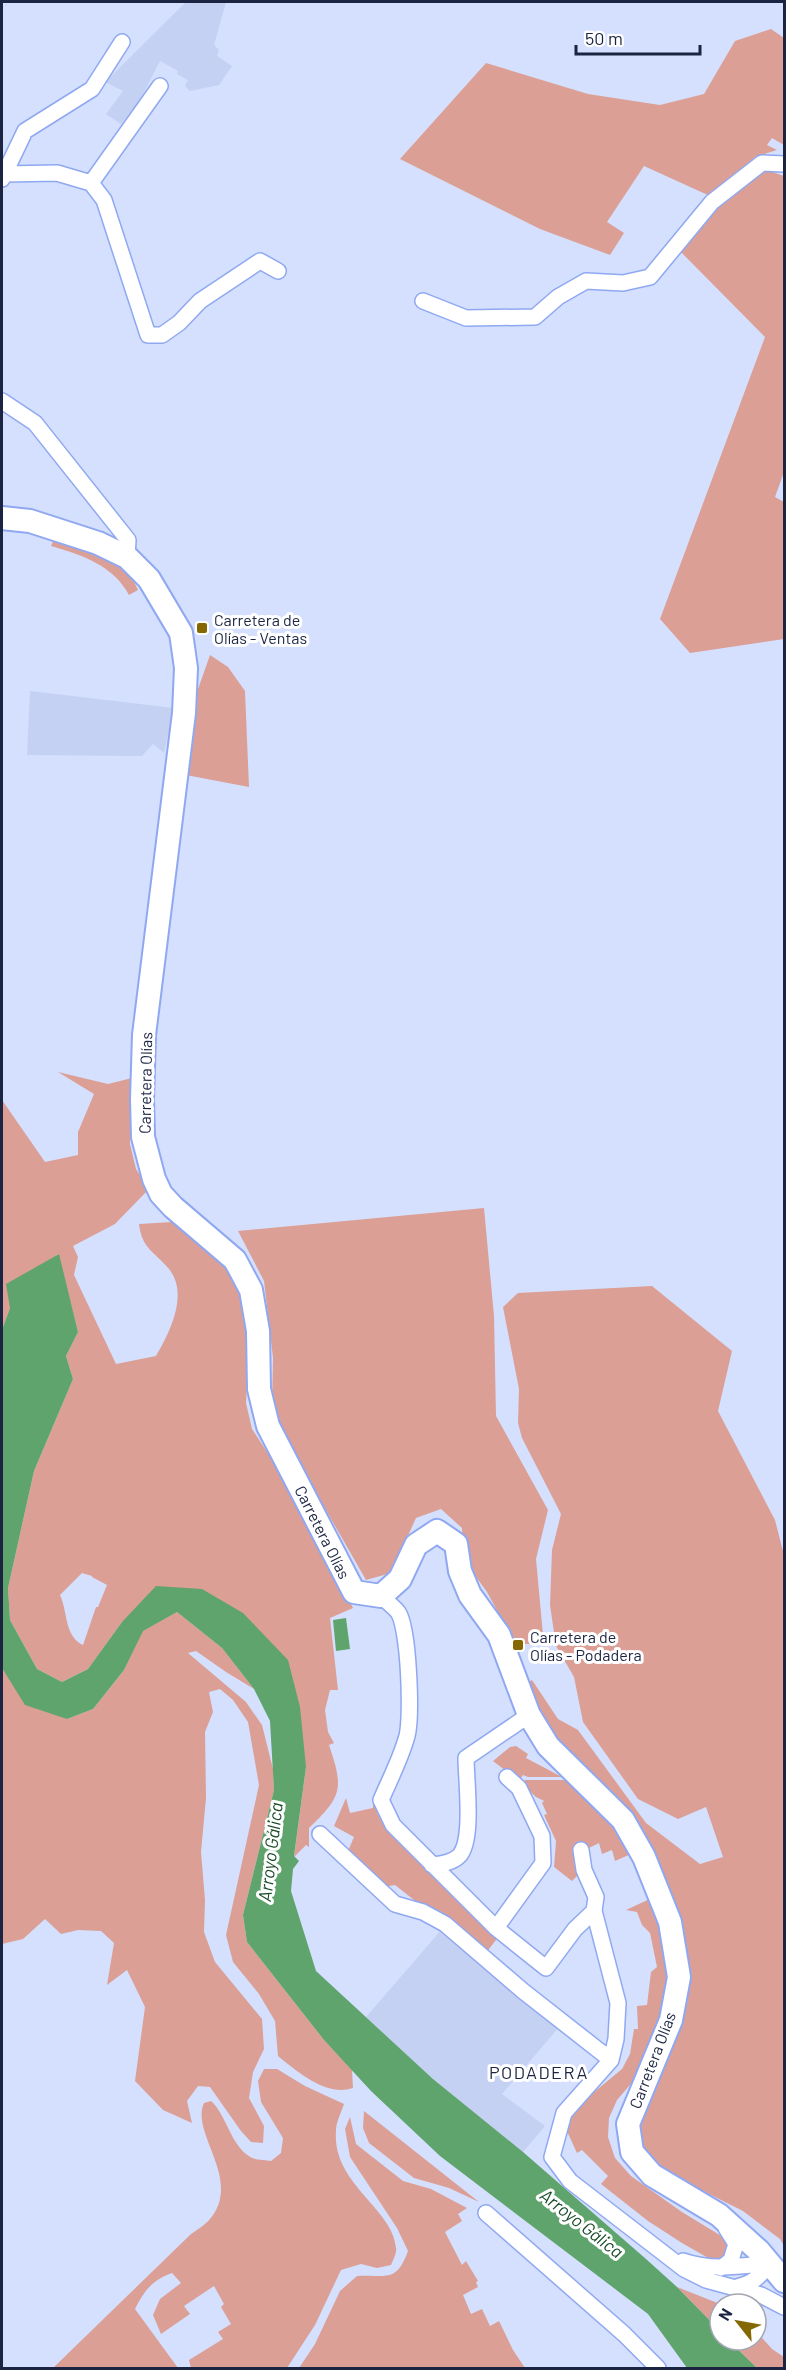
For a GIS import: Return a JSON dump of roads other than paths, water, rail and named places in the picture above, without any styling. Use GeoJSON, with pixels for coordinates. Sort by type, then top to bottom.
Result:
{"type":"FeatureCollection","features":[{"type":"Feature","properties":{"kind":"main road"},"geometry":{"type":"LineString","coordinates":[[2,518],[30,521],[98,543],[127,557]]}},
{"type":"Feature","properties":{"kind":"main road","name":"Carretera Olías"},"geometry":{"type":"LineString","coordinates":[[127,557],[149,579],[181,633],[186,668],[184,713],[144,1035],[143,1137],[154,1179],[161,1194],[173,1207],[235,1260],[251,1290],[258,1331],[259,1389],[268,1426],[354,1592],[381,1596],[400,1579],[416,1545],[437,1531],[456,1544],[460,1571],[470,1595],[498,1635],[529,1715],[548,1746],[623,1820],[644,1857],[670,1922],[679,1977],[671,2020],[628,2124],[632,2152],[652,2175],[719,2215],[770,2263],[784,2281]]}},
{"type":"Feature","properties":{"kind":"street"},"geometry":{"type":"LineString","coordinates":[[122,42],[92,89],[25,130],[3,176],[57,173],[92,183],[104,200],[148,335],[162,335],[179,323],[200,301],[260,261],[278,271]]}},
{"type":"Feature","properties":{"kind":"street"},"geometry":{"type":"LineString","coordinates":[[92,183],[160,86]]}},
{"type":"Feature","properties":{"kind":"street"},"geometry":{"type":"LineString","coordinates":[[423,301],[466,318],[536,317],[558,297],[586,281],[623,283],[650,278],[712,202],[762,163],[784,164]]}},
{"type":"Feature","properties":{"kind":"street"},"geometry":{"type":"LineString","coordinates":[[2,401],[34,423],[129,540],[127,557]]}},
{"type":"Feature","properties":{"kind":"street"},"geometry":{"type":"LineString","coordinates":[[381,1596],[398,1613],[404,1632],[409,1684],[408,1732],[381,1800],[393,1825],[496,1928],[546,1968],[575,1929],[594,1911]]}},
{"type":"Feature","properties":{"kind":"street"},"geometry":{"type":"LineString","coordinates":[[432,1864],[446,1863],[459,1856],[467,1841],[466,1758],[529,1715]]}},
{"type":"Feature","properties":{"kind":"street"},"geometry":{"type":"LineString","coordinates":[[496,1928],[543,1863],[542,1836],[519,1788],[507,1778]]}},
{"type":"Feature","properties":{"kind":"street"},"geometry":{"type":"LineString","coordinates":[[320,1834],[395,1904],[423,1912],[445,1924],[523,1991],[611,2061]]}},
{"type":"Feature","properties":{"kind":"street"},"geometry":{"type":"LineString","coordinates":[[581,1850],[584,1870],[596,1897],[594,1911],[618,2003],[616,2039],[611,2061],[564,2113],[552,2157],[570,2181],[684,2269],[706,2280],[762,2295],[784,2307]]}},
{"type":"Feature","properties":{"kind":"street"},"geometry":{"type":"LineString","coordinates":[[486,2213],[624,2334],[658,2368]]}},
{"type":"Feature","properties":{"kind":"street"},"geometry":{"type":"LineString","coordinates":[[719,2215],[736,2244],[731,2260],[722,2268]]}},
{"type":"Feature","properties":{"kind":"street"},"geometry":{"type":"LineString","coordinates":[[666,2254],[698,2266],[722,2268],[770,2263]]}},
{"type":"Feature","properties":{"kind":"street"},"geometry":{"type":"LineString","coordinates":[[737,2288],[751,2283],[770,2263]]}},
{"type":"Feature","properties":{"kind":"water","name":"Arroyo Gálica"},"geometry":{"type":"Polygon","coordinates":[[[59,1254],[78,1332],[66,1356],[73,1379],[34,1471],[8,1588],[10,1620],[37,1669],[62,1682],[88,1669],[122,1622],[156,1586],[202,1589],[243,1613],[288,1660],[300,1707],[306,1767],[294,1856],[299,1861],[293,1869],[291,1891],[316,1971],[433,2079],[523,2152],[677,2287],[708,2319],[708,2352],[740,2352],[757,2368],[687,2368],[648,2314],[440,2156],[371,2091],[324,2040],[247,1942],[243,1915],[274,1790],[270,1721],[254,1689],[222,1648],[177,1612],[143,1631],[124,1670],[93,1709],[67,1719],[25,1705],[2,1668],[2,1330],[10,1308],[6,1284],[59,1254]]]}},
{"type":"Feature","properties":{"kind":"water"},"geometry":{"type":"Polygon","coordinates":[[[346,1618],[350,1649],[336,1651],[333,1620],[346,1618]]]}},
{"type":"Feature","properties":{"kind":"place","name":"Carretera de Olías - Ventas"},"geometry":{"type":"Point","coordinates":[202,628]}},
{"type":"Feature","properties":{"kind":"place","name":"Carretera de Olías - Podadera"},"geometry":{"type":"Point","coordinates":[518,1645]}},
{"type":"Feature","properties":{"kind":"district","name":"PODADERA"},"geometry":{"type":"Point","coordinates":[539,2072]}}]}
